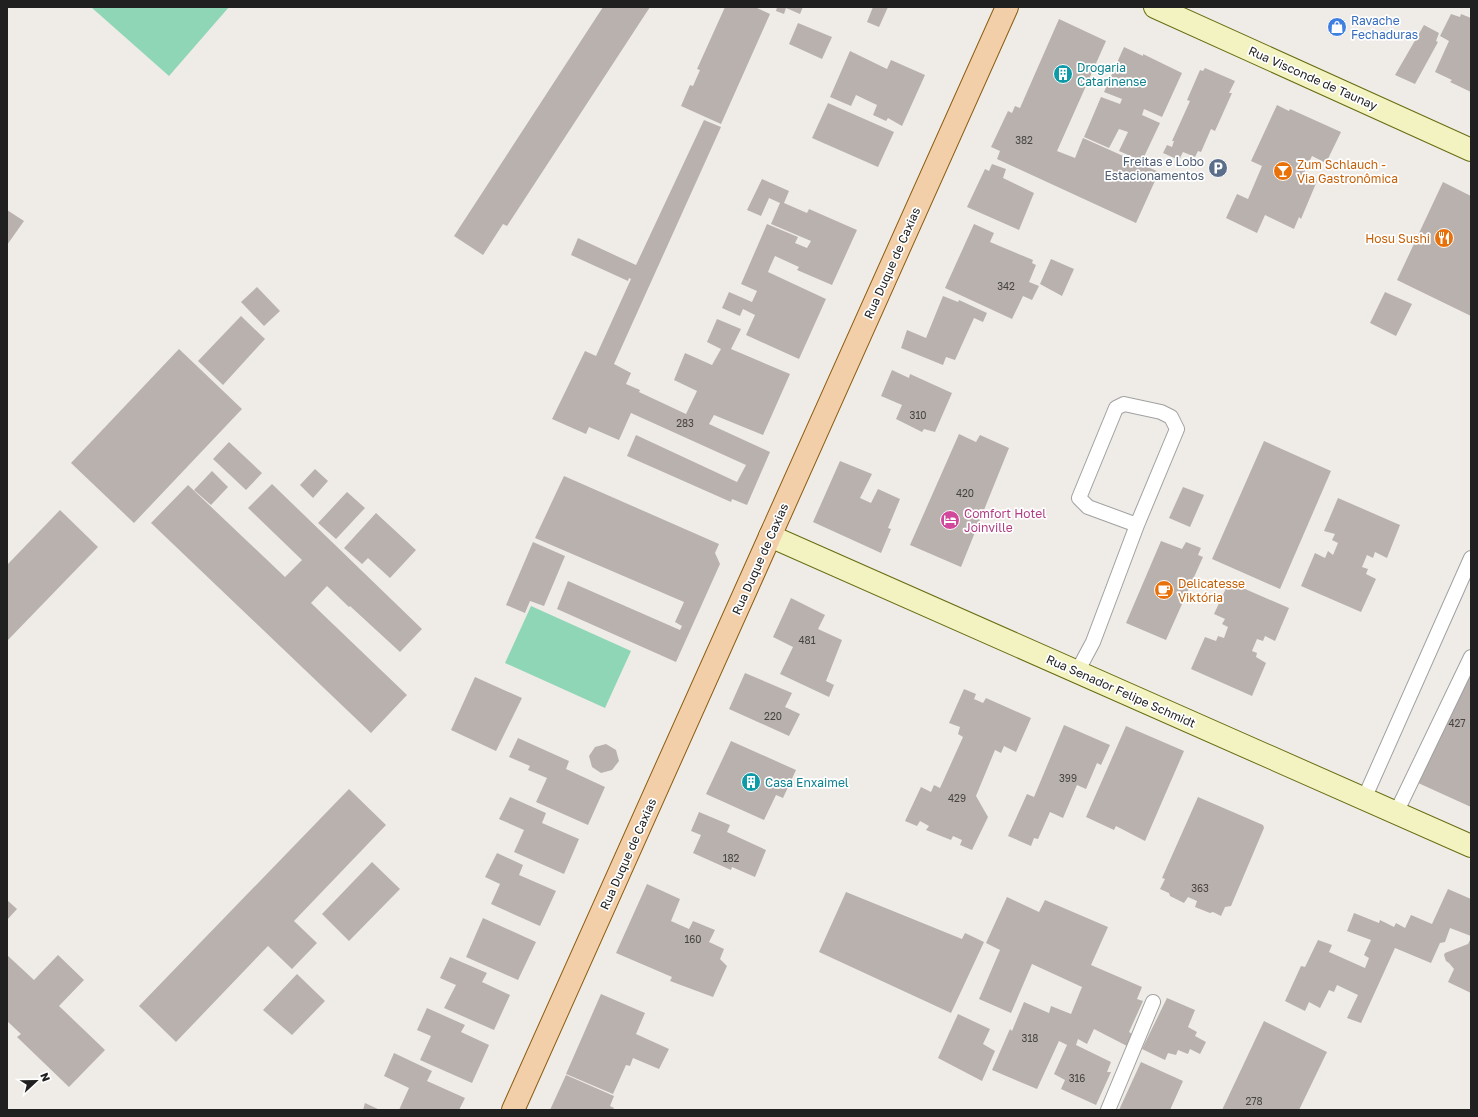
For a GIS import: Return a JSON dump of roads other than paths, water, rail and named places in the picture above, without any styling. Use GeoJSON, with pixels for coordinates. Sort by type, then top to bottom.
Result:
{"type":"FeatureCollection","features":[{"type":"Feature","properties":{"kind":"main road","name":"Rua Duque de Caxias"},"geometry":{"type":"LineString","coordinates":[[513,1110],[1007,7]]}},
{"type":"Feature","properties":{"kind":"main road","name":"Rua Visconde de Taunay"},"geometry":{"type":"LineString","coordinates":[[1155,7],[1471,150]]}},
{"type":"Feature","properties":{"kind":"main road","name":"Rua Senador Felipe Schmidt"},"geometry":{"type":"LineString","coordinates":[[770,536],[1471,846]]}},
{"type":"Feature","properties":{"kind":"lane"},"geometry":{"type":"LineString","coordinates":[[1077,672],[1093,642],[1137,525],[1177,428],[1171,418],[1161,412],[1124,404],[1116,408],[1079,498],[1088,507],[1137,525]]}},
{"type":"Feature","properties":{"kind":"lane"},"geometry":{"type":"LineString","coordinates":[[1364,799],[1471,558]]}},
{"type":"Feature","properties":{"kind":"lane"},"geometry":{"type":"LineString","coordinates":[[1396,813],[1471,657]]}},
{"type":"Feature","properties":{"kind":"lane"},"geometry":{"type":"LineString","coordinates":[[1108,1110],[1153,1002]]}},
{"type":"Feature","properties":{"kind":"place","name":"Ravache Fechaduras"},"geometry":{"type":"Point","coordinates":[1337,27]}},
{"type":"Feature","properties":{"kind":"place","name":"Drogaria Catarinense"},"geometry":{"type":"Point","coordinates":[1063,74]}},
{"type":"Feature","properties":{"kind":"place","name":"Freitas e Lobo Estacionamentos"},"geometry":{"type":"Point","coordinates":[1218,168]}},
{"type":"Feature","properties":{"kind":"place","name":"Zum Schlauch - Via Gastronômica"},"geometry":{"type":"Point","coordinates":[1283,171]}},
{"type":"Feature","properties":{"kind":"place","name":"Hosu Sushi"},"geometry":{"type":"Point","coordinates":[1444,238]}},
{"type":"Feature","properties":{"kind":"place","name":"Comfort Hotel Joinville"},"geometry":{"type":"Point","coordinates":[950,520]}},
{"type":"Feature","properties":{"kind":"place","name":"Delicatesse Viktória"},"geometry":{"type":"Point","coordinates":[1164,590]}},
{"type":"Feature","properties":{"kind":"place","name":"Casa Enxaimel"},"geometry":{"type":"Point","coordinates":[751,782]}}]}
